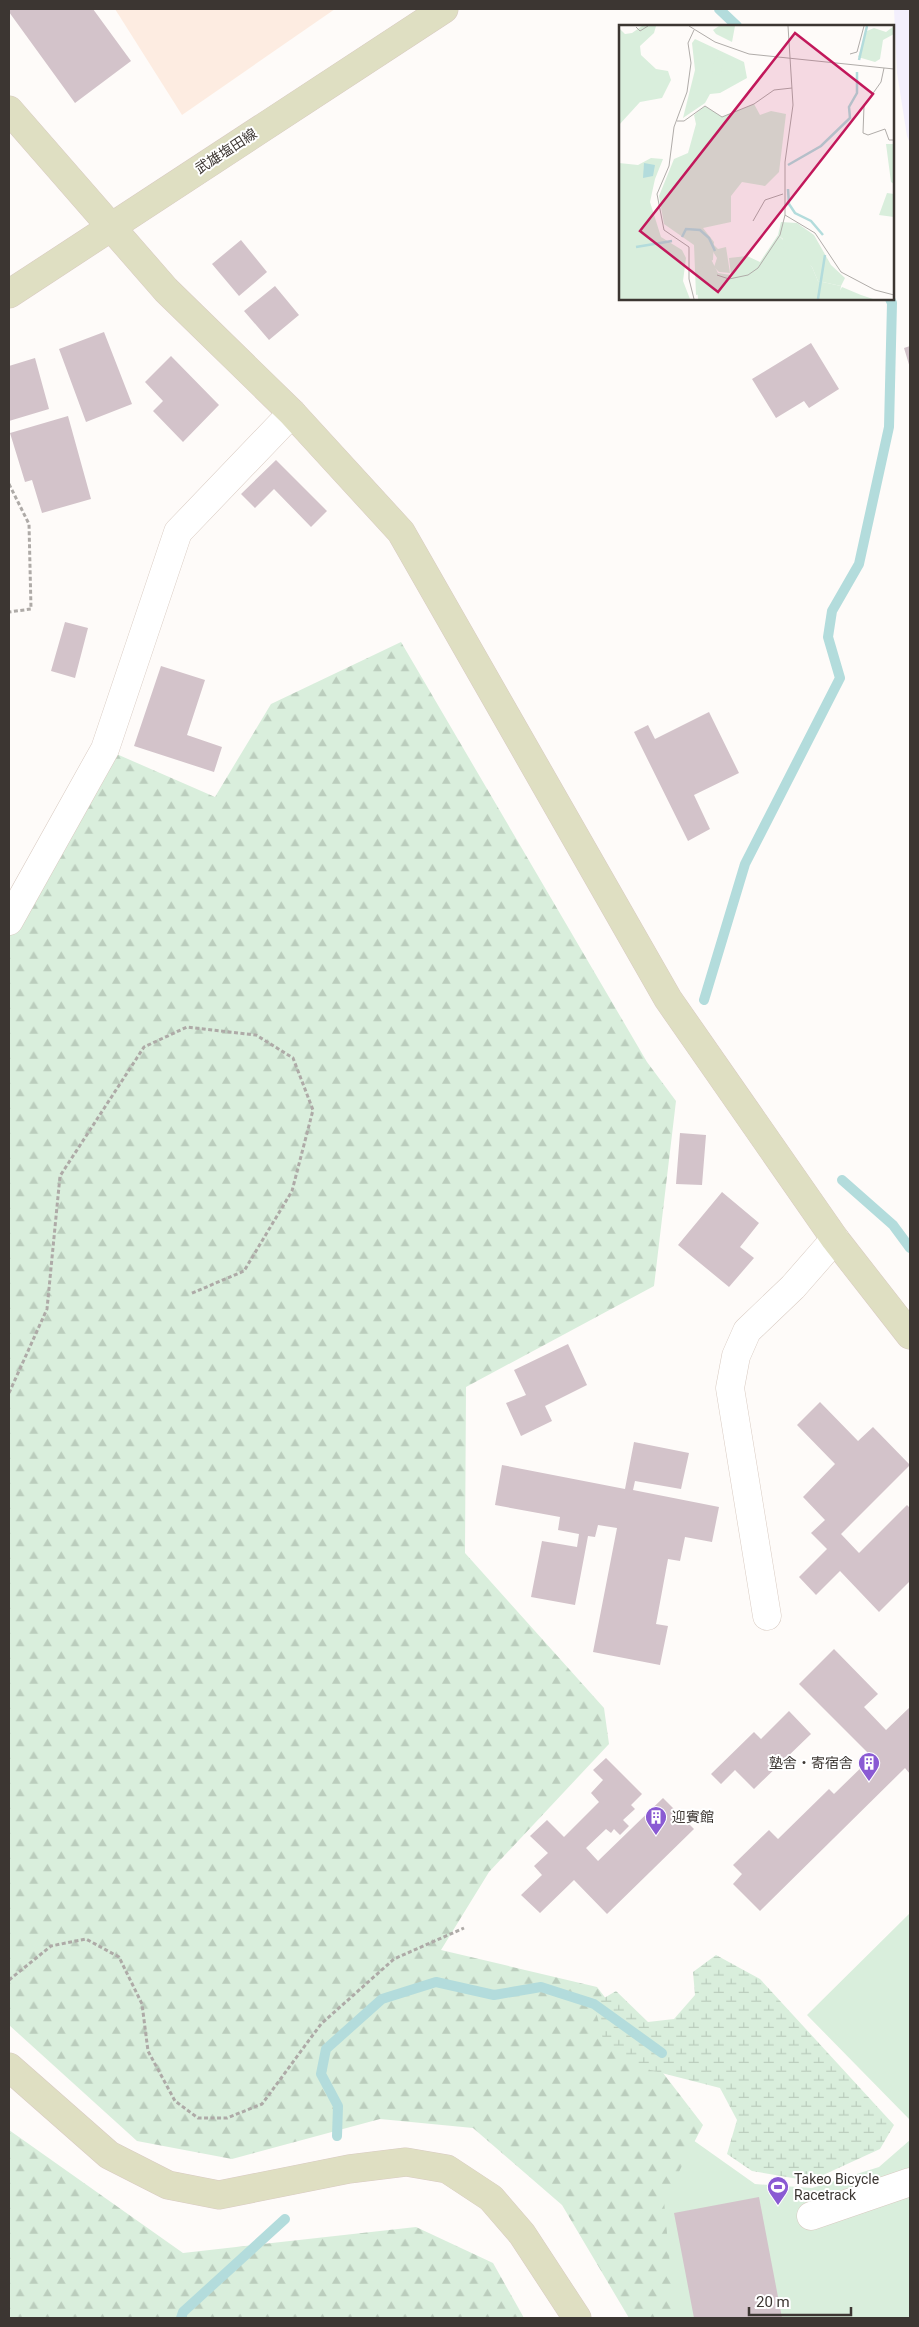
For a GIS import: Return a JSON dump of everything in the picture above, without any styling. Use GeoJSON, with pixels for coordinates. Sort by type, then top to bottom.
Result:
{"type":"FeatureCollection","features":[{"type":"Feature","properties":{"kind":"street","name":"武雄塩田線"},"geometry":{"type":"LineString","coordinates":[[9,294],[444,9]]}},
{"type":"Feature","properties":{"kind":"street"},"geometry":{"type":"LineString","coordinates":[[9,110],[166,290],[292,413],[401,532],[668,999],[835,1239],[910,1335]]}},
{"type":"Feature","properties":{"kind":"street"},"geometry":{"type":"LineString","coordinates":[[9,921],[105,750],[178,532],[292,413]]}},
{"type":"Feature","properties":{"kind":"street"},"geometry":{"type":"LineString","coordinates":[[767,1616],[730,1388],[736,1356],[747,1331],[792,1288],[835,1239]]}},
{"type":"Feature","properties":{"kind":"street"},"geometry":{"type":"LineString","coordinates":[[9,2067],[109,2155],[168,2186],[219,2195],[349,2168],[406,2162],[447,2169],[491,2198],[522,2234],[578,2318]]}},
{"type":"Feature","properties":{"kind":"street"},"geometry":{"type":"LineString","coordinates":[[811,2216],[910,2182]]}},
{"type":"Feature","properties":{"kind":"path"},"geometry":{"type":"LineString","coordinates":[[9,484],[29,524],[31,609],[9,612]]}},
{"type":"Feature","properties":{"kind":"path"},"geometry":{"type":"LineString","coordinates":[[9,1393],[47,1309],[60,1176],[144,1047],[187,1027],[256,1035],[293,1058],[313,1110],[292,1191],[244,1271],[190,1294]]}},
{"type":"Feature","properties":{"kind":"path"},"geometry":{"type":"LineString","coordinates":[[9,1980],[51,1946],[86,1939],[119,1957],[142,2004],[148,2051],[175,2101],[198,2118],[227,2118],[262,2104],[321,2024],[394,1959],[464,1928]]}},
{"type":"Feature","properties":{"kind":"shaded area"},"geometry":{"type":"Polygon","coordinates":[[[115,9],[335,9],[182,115],[115,9]]]}},
{"type":"Feature","properties":{"kind":"shaded area"},"geometry":{"type":"Polygon","coordinates":[[[894,9],[910,9],[910,143],[907,136],[897,73],[894,9]]]}},
{"type":"Feature","properties":{"kind":"green space"},"geometry":{"type":"Polygon","coordinates":[[[401,642],[647,1062],[676,1101],[654,1286],[466,1387],[465,1553],[604,1708],[609,1744],[489,1872],[441,1950],[597,1987],[703,2125],[664,2201],[675,2318],[629,2318],[562,2205],[473,2128],[380,2119],[232,2159],[137,2141],[9,2025],[9,921],[105,749],[215,797],[271,704],[401,642]]]}},
{"type":"Feature","properties":{"kind":"green space"},"geometry":{"type":"Polygon","coordinates":[[[910,1913],[910,2120],[807,2015],[910,1913]]]}},
{"type":"Feature","properties":{"kind":"green space"},"geometry":{"type":"Polygon","coordinates":[[[716,1955],[760,1979],[894,2125],[880,2149],[810,2181],[752,2171],[727,2154],[737,2120],[720,2088],[650,2070],[604,2043],[594,2004],[616,1991],[648,2022],[674,2019],[695,1995],[693,1972],[716,1955]]]}},
{"type":"Feature","properties":{"kind":"green space","name":"Takeo Bicycle Racetrack"},"geometry":{"type":"Polygon","coordinates":[[[676,2128],[755,2184],[812,2188],[879,2167],[910,2140],[910,2318],[657,2318],[638,2223],[676,2128]]]}},
{"type":"Feature","properties":{"kind":"green space"},"geometry":{"type":"Polygon","coordinates":[[[9,2130],[183,2253],[416,2227],[493,2263],[524,2318],[9,2318],[9,2130]]]}},
{"type":"Feature","properties":{"kind":"building"},"geometry":{"type":"Polygon","coordinates":[[[9,9],[93,9],[131,61],[75,103],[9,12],[9,9]]]}},
{"type":"Feature","properties":{"kind":"building"},"geometry":{"type":"Polygon","coordinates":[[[241,240],[267,272],[239,296],[212,264],[241,240]]]}},
{"type":"Feature","properties":{"kind":"building"},"geometry":{"type":"Polygon","coordinates":[[[275,286],[299,315],[269,340],[244,311],[275,286]]]}},
{"type":"Feature","properties":{"kind":"building"},"geometry":{"type":"Polygon","coordinates":[[[104,332],[132,404],[86,422],[59,349],[104,332]]]}},
{"type":"Feature","properties":{"kind":"building"},"geometry":{"type":"Polygon","coordinates":[[[811,343],[839,389],[809,408],[804,401],[776,418],[752,379],[811,343]]]}},
{"type":"Feature","properties":{"kind":"building"},"geometry":{"type":"Polygon","coordinates":[[[910,346],[910,368],[904,348],[910,346]]]}},
{"type":"Feature","properties":{"kind":"building"},"geometry":{"type":"Polygon","coordinates":[[[171,356],[219,405],[183,442],[153,411],[163,401],[145,382],[171,356]]]}},
{"type":"Feature","properties":{"kind":"building"},"geometry":{"type":"Polygon","coordinates":[[[35,358],[49,409],[9,421],[9,366],[35,358]]]}},
{"type":"Feature","properties":{"kind":"building"},"geometry":{"type":"Polygon","coordinates":[[[68,416],[91,499],[42,513],[32,480],[25,482],[10,433],[68,416]]]}},
{"type":"Feature","properties":{"kind":"building"},"geometry":{"type":"Polygon","coordinates":[[[276,460],[327,511],[311,527],[274,489],[255,508],[241,494],[276,460]]]}},
{"type":"Feature","properties":{"kind":"building"},"geometry":{"type":"Polygon","coordinates":[[[65,622],[88,628],[75,678],[51,671],[65,622]]]}},
{"type":"Feature","properties":{"kind":"building"},"geometry":{"type":"Polygon","coordinates":[[[161,666],[205,680],[187,735],[222,747],[214,772],[134,746],[161,666]]]}},
{"type":"Feature","properties":{"kind":"building"},"geometry":{"type":"Polygon","coordinates":[[[709,712],[739,773],[694,795],[710,829],[688,841],[634,732],[648,725],[655,739],[709,712]]]}},
{"type":"Feature","properties":{"kind":"building"},"geometry":{"type":"Polygon","coordinates":[[[680,1133],[706,1135],[702,1185],[676,1184],[680,1133]]]}},
{"type":"Feature","properties":{"kind":"building"},"geometry":{"type":"Polygon","coordinates":[[[722,1192],[759,1223],[740,1247],[754,1258],[729,1287],[678,1245],[722,1192]]]}},
{"type":"Feature","properties":{"kind":"building"},"geometry":{"type":"Polygon","coordinates":[[[568,1344],[587,1385],[545,1406],[552,1421],[521,1436],[506,1403],[526,1395],[514,1370],[568,1344]]]}},
{"type":"Feature","properties":{"kind":"building"},"geometry":{"type":"Polygon","coordinates":[[[820,1402],[858,1441],[873,1427],[910,1465],[841,1534],[859,1553],[907,1505],[910,1508],[910,1581],[879,1612],[840,1571],[816,1595],[799,1577],[827,1549],[811,1533],[825,1520],[803,1497],[835,1464],[797,1425],[820,1402]]]}},
{"type":"Feature","properties":{"kind":"building"},"geometry":{"type":"Polygon","coordinates":[[[634,1442],[689,1453],[681,1489],[635,1481],[633,1490],[719,1507],[712,1542],[685,1537],[680,1561],[668,1559],[656,1624],[668,1626],[660,1665],[593,1652],[617,1528],[598,1525],[595,1537],[588,1536],[575,1605],[531,1597],[542,1541],[577,1547],[579,1534],[558,1530],[560,1517],[495,1505],[502,1465],[625,1489],[634,1442]]]}},
{"type":"Feature","properties":{"kind":"building","name":"塾舎・寄宿舎"},"geometry":{"type":"Polygon","coordinates":[[[834,1649],[878,1694],[864,1707],[886,1730],[910,1707],[910,1774],[905,1768],[760,1911],[733,1884],[742,1874],[733,1865],[769,1830],[778,1839],[829,1789],[834,1794],[872,1757],[799,1684],[834,1649]]]}},
{"type":"Feature","properties":{"kind":"building"},"geometry":{"type":"Polygon","coordinates":[[[789,1711],[811,1734],[754,1789],[735,1770],[721,1784],[711,1774],[754,1732],[761,1739],[789,1711]]]}},
{"type":"Feature","properties":{"kind":"building","name":"迎賓館"},"geometry":{"type":"Polygon","coordinates":[[[606,1758],[642,1794],[631,1805],[635,1809],[623,1820],[629,1826],[620,1835],[614,1829],[611,1833],[606,1829],[586,1848],[598,1861],[663,1798],[694,1829],[607,1914],[574,1880],[540,1913],[521,1895],[542,1875],[534,1866],[548,1853],[530,1836],[547,1820],[564,1837],[599,1802],[591,1793],[603,1780],[593,1770],[606,1758]]]}},
{"type":"Feature","properties":{"kind":"building"},"geometry":{"type":"Polygon","coordinates":[[[759,2197],[782,2318],[694,2318],[674,2213],[759,2197]]]}},
{"type":"Feature","properties":{"kind":"waterway"},"geometry":{"type":"LineString","coordinates":[[719,9],[736,25]]}},
{"type":"Feature","properties":{"kind":"waterway"},"geometry":{"type":"LineString","coordinates":[[704,1000],[745,864],[840,678],[828,637],[832,611],[859,564],[889,427],[892,303],[890,300]]}},
{"type":"Feature","properties":{"kind":"waterway"},"geometry":{"type":"LineString","coordinates":[[842,1180],[893,1225],[910,1248]]}},
{"type":"Feature","properties":{"kind":"waterway"},"geometry":{"type":"LineString","coordinates":[[337,2136],[338,2106],[321,2074],[326,2049],[382,1999],[436,1982],[494,1995],[541,1987],[594,2004],[662,2053]]}},
{"type":"Feature","properties":{"kind":"waterway"},"geometry":{"type":"LineString","coordinates":[[181,2318],[183,2312],[285,2219]]}},
{"type":"Feature","properties":{"kind":"place","name":"塾舎・寄宿舎"},"geometry":{"type":"Point","coordinates":[869,1782]}},
{"type":"Feature","properties":{"kind":"place","name":"迎賓館"},"geometry":{"type":"Point","coordinates":[656,1836]}},
{"type":"Feature","properties":{"kind":"place","name":"Takeo Bicycle Racetrack"},"geometry":{"type":"Point","coordinates":[778,2206]}}]}
